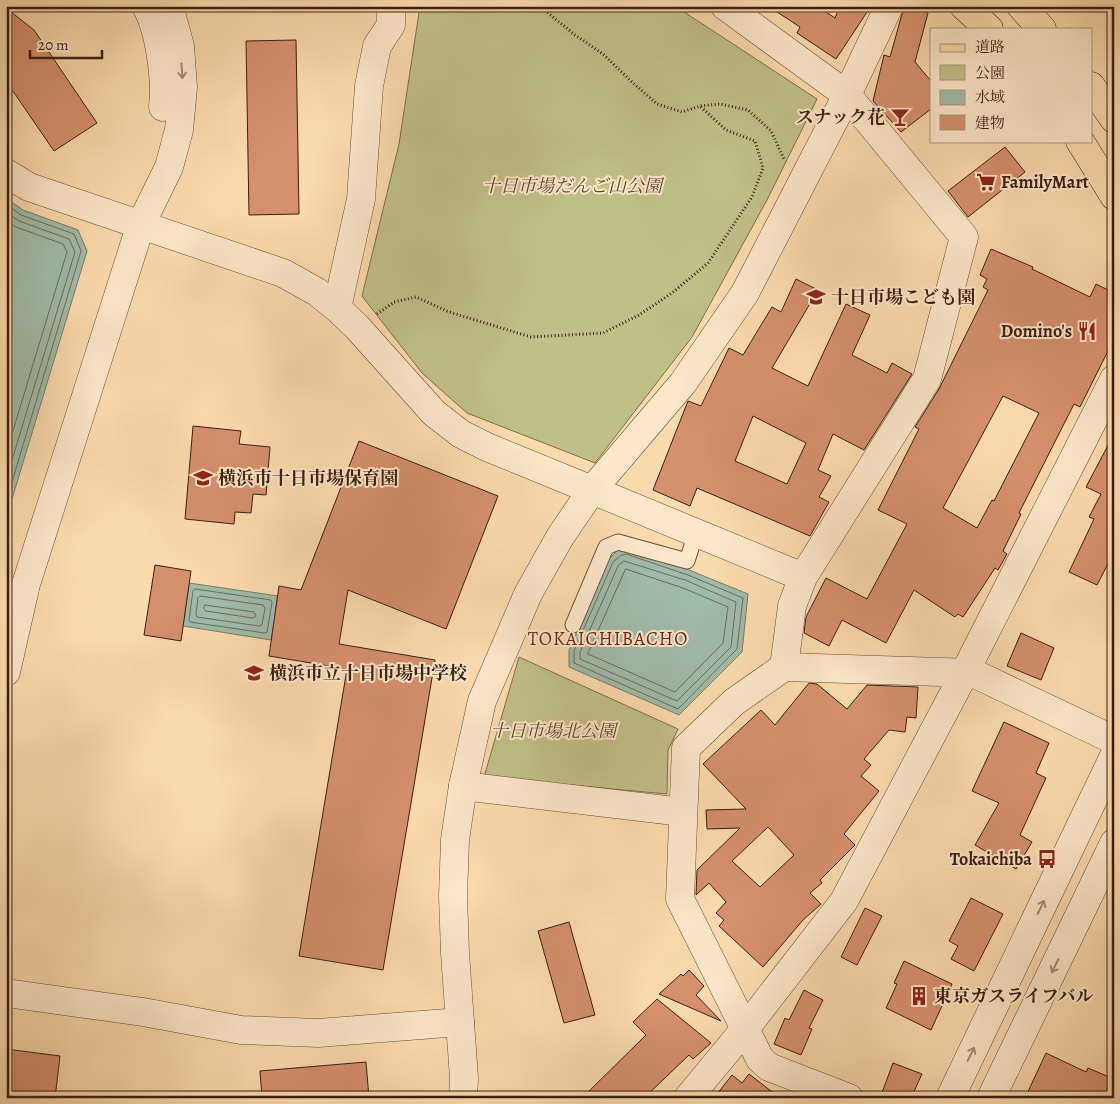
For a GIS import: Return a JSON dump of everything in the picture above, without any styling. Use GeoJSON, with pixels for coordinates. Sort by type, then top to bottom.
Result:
{"type":"FeatureCollection","features":[{"type":"Feature","properties":{"kind":"main road"},"geometry":{"type":"LineString","coordinates":[[964,6],[988,28]]}},
{"type":"Feature","properties":{"kind":"main road"},"geometry":{"type":"LineString","coordinates":[[1021,6],[1041,28]]}},
{"type":"Feature","properties":{"kind":"main road"},"geometry":{"type":"LineString","coordinates":[[1092,87],[1114,119]]}},
{"type":"Feature","properties":{"kind":"main road"},"geometry":{"type":"LineString","coordinates":[[1081,142],[1114,196]]}},
{"type":"Feature","properties":{"kind":"street"},"geometry":{"type":"LineString","coordinates":[[141,224],[151,158],[161,125],[165,90],[160,47],[146,6]]}},
{"type":"Feature","properties":{"kind":"street"},"geometry":{"type":"LineString","coordinates":[[6,672],[26,584],[141,224],[169,166],[179,130],[183,87],[180,46],[169,6]]}},
{"type":"Feature","properties":{"kind":"street"},"geometry":{"type":"LineString","coordinates":[[337,308],[361,199],[369,86],[377,46],[392,24],[391,6]]}},
{"type":"Feature","properties":{"kind":"street"},"geometry":{"type":"LineString","coordinates":[[725,6],[847,95],[964,237],[927,379],[802,577],[792,606],[784,667]]}},
{"type":"Feature","properties":{"kind":"street"},"geometry":{"type":"LineString","coordinates":[[463,1098],[464,1078],[453,896],[456,840],[463,786],[482,701],[528,594],[560,537],[592,490],[683,383],[740,302],[847,95],[889,6]]}},
{"type":"Feature","properties":{"kind":"street"},"geometry":{"type":"LineString","coordinates":[[6,173],[30,187],[284,273],[317,292],[337,308],[357,327],[434,413],[461,434],[487,447],[802,577]]}},
{"type":"Feature","properties":{"kind":"street"},"geometry":{"type":"LineString","coordinates":[[688,1098],[745,1029],[844,901],[964,674],[1114,379]]}},
{"type":"Feature","properties":{"kind":"street"},"geometry":{"type":"LineString","coordinates":[[849,1098],[769,1067],[760,1059],[680,899],[686,748],[734,702],[784,667],[973,673],[1114,740]]}},
{"type":"Feature","properties":{"kind":"street"},"geometry":{"type":"LineString","coordinates":[[950,1098],[1114,756]]}},
{"type":"Feature","properties":{"kind":"street"},"geometry":{"type":"LineString","coordinates":[[463,786],[683,812]]}},
{"type":"Feature","properties":{"kind":"street"},"geometry":{"type":"LineString","coordinates":[[991,1098],[1114,843]]}},
{"type":"Feature","properties":{"kind":"street"},"geometry":{"type":"LineString","coordinates":[[6,993],[143,1012],[241,1030],[318,1033],[460,1022]]}},
{"type":"Feature","properties":{"kind":"lane"},"geometry":{"type":"LineString","coordinates":[[573,626],[606,547],[618,542],[688,561],[696,533]]}},
{"type":"Feature","properties":{"kind":"path"},"geometry":{"type":"LineString","coordinates":[[535,6],[548,13],[575,35],[603,54],[632,83],[657,104],[682,112],[700,106],[720,104],[748,110],[772,131],[782,154],[800,185]]}},
{"type":"Feature","properties":{"kind":"path"},"geometry":{"type":"LineString","coordinates":[[357,327],[394,302],[416,297],[450,312],[531,337],[603,333],[639,314],[672,293],[708,263],[752,197],[763,168],[755,141],[726,130],[700,106]]}},
{"type":"Feature","properties":{"kind":"green space","name":"十日市場だんご山公園"},"geometry":{"type":"Polygon","coordinates":[[[420,6],[675,6],[817,99],[767,200],[692,337],[595,463],[467,413],[422,373],[362,296],[399,144],[420,6]]]}},
{"type":"Feature","properties":{"kind":"green space","name":"十日市場北公園"},"geometry":{"type":"Polygon","coordinates":[[[519,657],[678,729],[668,750],[667,794],[484,777],[519,657]]]}},
{"type":"Feature","properties":{"kind":"water"},"geometry":{"type":"Polygon","coordinates":[[[6,198],[23,210],[78,230],[87,251],[12,499],[6,498],[6,198]]]}},
{"type":"Feature","properties":{"kind":"water"},"geometry":{"type":"Polygon","coordinates":[[[625,548],[689,570],[748,594],[742,652],[679,715],[569,667],[569,650],[609,559],[617,551],[625,548]]]}},
{"type":"Feature","properties":{"kind":"water"},"geometry":{"type":"Polygon","coordinates":[[[189,583],[278,596],[271,640],[183,626],[189,583]]]}},
{"type":"Feature","properties":{"kind":"building"},"geometry":{"type":"Polygon","coordinates":[[[768,6],[817,6],[835,18],[840,6],[871,6],[836,59],[797,33],[800,27],[768,6]]]}},
{"type":"Feature","properties":{"kind":"building"},"geometry":{"type":"Polygon","coordinates":[[[904,7],[928,13],[915,62],[930,80],[930,110],[901,132],[873,101],[884,55],[890,57],[904,7]]]}},
{"type":"Feature","properties":{"kind":"building"},"geometry":{"type":"Polygon","coordinates":[[[6,8],[34,30],[97,123],[54,151],[6,81],[6,8]]]}},
{"type":"Feature","properties":{"kind":"building"},"geometry":{"type":"Polygon","coordinates":[[[296,40],[299,214],[249,215],[246,41],[296,40]]]}},
{"type":"Feature","properties":{"kind":"building","name":"FamilyMart"},"geometry":{"type":"Polygon","coordinates":[[[1005,147],[1025,172],[968,217],[948,191],[1005,147]]]}},
{"type":"Feature","properties":{"kind":"building"},"geometry":{"type":"Polygon","coordinates":[[[991,249],[1033,267],[1032,269],[1090,297],[1096,284],[1114,293],[1114,339],[1080,407],[1074,404],[1019,513],[1021,514],[1003,551],[1007,554],[998,570],[995,568],[963,617],[958,614],[955,617],[914,590],[886,643],[842,620],[829,646],[804,633],[806,617],[826,578],[867,599],[907,524],[878,510],[919,429],[915,427],[939,389],[988,290],[983,287],[987,279],[980,275],[991,249]],[[1003,396],[943,508],[977,528],[992,500],[994,501],[1039,413],[1003,396]]]}},
{"type":"Feature","properties":{"kind":"building"},"geometry":{"type":"Polygon","coordinates":[[[796,279],[818,290],[772,368],[808,386],[846,304],[870,315],[852,355],[887,373],[892,363],[912,374],[864,450],[833,434],[818,470],[831,476],[819,497],[829,502],[810,536],[697,488],[690,506],[653,490],[688,401],[701,406],[729,348],[743,355],[772,307],[781,312],[796,279]],[[753,416],[735,461],[787,484],[806,443],[753,416]]]}},
{"type":"Feature","properties":{"kind":"building"},"geometry":{"type":"Polygon","coordinates":[[[193,426],[241,431],[239,444],[270,447],[266,495],[253,494],[251,513],[235,512],[234,524],[185,519],[193,426]]]}},
{"type":"Feature","properties":{"kind":"building"},"geometry":{"type":"Polygon","coordinates":[[[1114,434],[1114,552],[1097,585],[1069,572],[1094,519],[1089,517],[1101,494],[1086,487],[1114,434]]]}},
{"type":"Feature","properties":{"kind":"building"},"geometry":{"type":"Polygon","coordinates":[[[359,441],[498,496],[446,629],[348,590],[339,644],[435,660],[383,970],[299,956],[347,669],[269,656],[279,586],[301,590],[359,441]]]}},
{"type":"Feature","properties":{"kind":"building"},"geometry":{"type":"Polygon","coordinates":[[[155,565],[191,571],[181,641],[144,635],[155,565]]]}},
{"type":"Feature","properties":{"kind":"building"},"geometry":{"type":"Polygon","coordinates":[[[1021,633],[1054,648],[1041,680],[1007,666],[1021,633]]]}},
{"type":"Feature","properties":{"kind":"building"},"geometry":{"type":"Polygon","coordinates":[[[809,683],[817,684],[847,709],[867,685],[918,687],[916,718],[907,717],[905,732],[889,730],[864,759],[871,765],[861,776],[879,791],[844,834],[855,845],[820,880],[822,883],[810,893],[821,904],[803,920],[763,967],[719,926],[724,920],[716,913],[726,902],[709,883],[696,895],[697,870],[740,828],[707,829],[706,810],[746,809],[703,764],[761,710],[775,725],[809,683]],[[768,827],[732,861],[760,887],[794,855],[768,827]]]}},
{"type":"Feature","properties":{"kind":"building"},"geometry":{"type":"Polygon","coordinates":[[[1004,722],[1049,743],[1036,773],[1046,778],[1020,835],[1032,842],[1016,869],[975,845],[999,803],[972,791],[1004,722]]]}},
{"type":"Feature","properties":{"kind":"building"},"geometry":{"type":"Polygon","coordinates":[[[971,898],[1003,914],[974,971],[951,959],[958,946],[949,941],[971,898]]]}},
{"type":"Feature","properties":{"kind":"building"},"geometry":{"type":"Polygon","coordinates":[[[865,908],[882,916],[857,965],[841,957],[865,908]]]}},
{"type":"Feature","properties":{"kind":"building"},"geometry":{"type":"Polygon","coordinates":[[[569,922],[595,1015],[564,1023],[538,931],[569,922]]]}},
{"type":"Feature","properties":{"kind":"building","name":"東京ガスライフバル"},"geometry":{"type":"Polygon","coordinates":[[[904,961],[952,984],[931,1030],[886,1008],[897,984],[894,983],[904,961]]]}},
{"type":"Feature","properties":{"kind":"building"},"geometry":{"type":"Polygon","coordinates":[[[689,970],[704,986],[696,995],[721,1021],[659,994],[681,974],[683,976],[689,970]]]}},
{"type":"Feature","properties":{"kind":"building"},"geometry":{"type":"Polygon","coordinates":[[[804,990],[823,1000],[809,1028],[812,1029],[801,1055],[774,1044],[785,1018],[789,1020],[804,990]]]}},
{"type":"Feature","properties":{"kind":"building"},"geometry":{"type":"Polygon","coordinates":[[[657,999],[711,1043],[693,1059],[689,1055],[644,1098],[582,1098],[646,1035],[633,1022],[657,999]]]}},
{"type":"Feature","properties":{"kind":"building"},"geometry":{"type":"Polygon","coordinates":[[[6,1049],[60,1056],[55,1098],[6,1098],[6,1049]]]}},
{"type":"Feature","properties":{"kind":"building"},"geometry":{"type":"Polygon","coordinates":[[[1046,1053],[1086,1072],[1088,1068],[1114,1079],[1108,1098],[1025,1098],[1046,1053]]]}},
{"type":"Feature","properties":{"kind":"building"},"geometry":{"type":"Polygon","coordinates":[[[366,1062],[369,1098],[262,1098],[260,1071],[366,1062]]]}},
{"type":"Feature","properties":{"kind":"building"},"geometry":{"type":"Polygon","coordinates":[[[893,1063],[922,1074],[911,1098],[880,1098],[893,1063]]]}},
{"type":"Feature","properties":{"kind":"building"},"geometry":{"type":"Polygon","coordinates":[[[749,1074],[780,1098],[714,1098],[732,1075],[742,1083],[749,1074]]]}},
{"type":"Feature","properties":{"kind":"place","name":"スナック花"},"geometry":{"type":"Point","coordinates":[900,117]}},
{"type":"Feature","properties":{"kind":"place","name":"FamilyMart"},"geometry":{"type":"Point","coordinates":[986,182]}},
{"type":"Feature","properties":{"kind":"place","name":"十日市場こども園"},"geometry":{"type":"Point","coordinates":[816,297]}},
{"type":"Feature","properties":{"kind":"place","name":"Domino's"},"geometry":{"type":"Point","coordinates":[1087,331]}},
{"type":"Feature","properties":{"kind":"place","name":"横浜市十日市場保育園"},"geometry":{"type":"Point","coordinates":[203,478]}},
{"type":"Feature","properties":{"kind":"place","name":"横浜市立十日市場中学校"},"geometry":{"type":"Point","coordinates":[254,673]}},
{"type":"Feature","properties":{"kind":"place","name":"Tokaichiba"},"geometry":{"type":"Point","coordinates":[1047,859]}},
{"type":"Feature","properties":{"kind":"place","name":"東京ガスライフバル"},"geometry":{"type":"Point","coordinates":[919,996]}},
{"type":"Feature","properties":{"kind":"district","name":"TOKAICHIBACHO"},"geometry":{"type":"Point","coordinates":[608,639]}}]}
